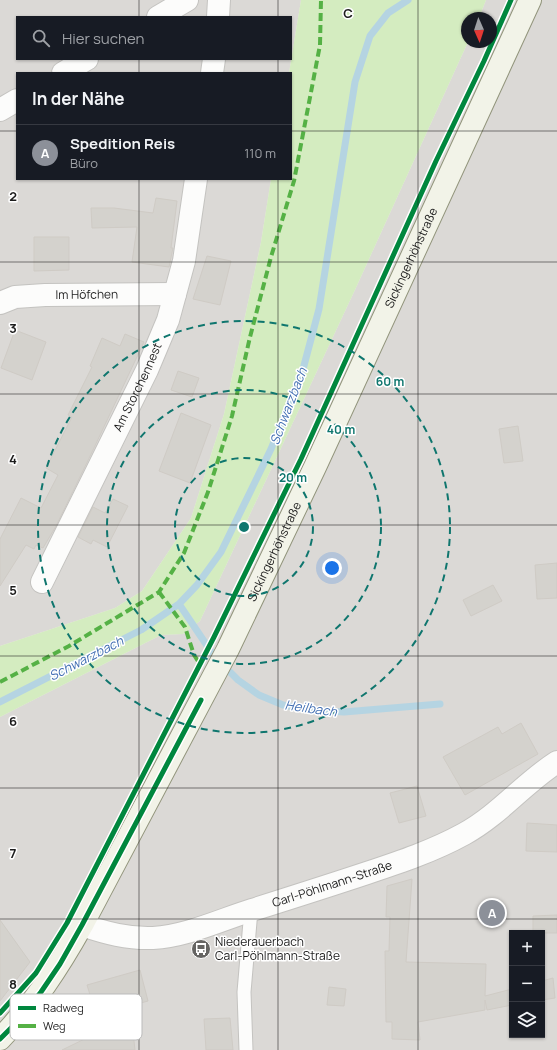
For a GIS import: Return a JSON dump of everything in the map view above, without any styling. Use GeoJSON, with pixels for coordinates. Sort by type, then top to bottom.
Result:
{"type":"FeatureCollection","features":[{"type":"Feature","properties":{"kind":"main road","name":"Sickingerhöhstraße"},"geometry":{"type":"LineString","coordinates":[[39,994],[60,964],[82,925],[228,650],[315,467],[530,0]]}},
{"type":"Feature","properties":{"kind":"main road","name":"Sickingerhöhstraße"},"geometry":{"type":"LineString","coordinates":[[0,1039],[10,1029]]}},
{"type":"Feature","properties":{"kind":"street"},"geometry":{"type":"LineString","coordinates":[[160,16],[187,0]]}},
{"type":"Feature","properties":{"kind":"street"},"geometry":{"type":"LineString","coordinates":[[218,16],[219,0]]}},
{"type":"Feature","properties":{"kind":"street"},"geometry":{"type":"LineString","coordinates":[[65,72],[85,60]]}},
{"type":"Feature","properties":{"kind":"street"},"geometry":{"type":"LineString","coordinates":[[212,72],[214,60]]}},
{"type":"Feature","properties":{"kind":"street"},"geometry":{"type":"LineString","coordinates":[[0,110],[16,101]]}},
{"type":"Feature","properties":{"kind":"street","name":"Am Storchennest"},"geometry":{"type":"LineString","coordinates":[[42,582],[147,370],[168,320],[184,261],[196,180]]}},
{"type":"Feature","properties":{"kind":"street","name":"Im Höfchen"},"geometry":{"type":"LineString","coordinates":[[0,303],[14,297],[45,295],[175,294]]}},
{"type":"Feature","properties":{"kind":"street","name":"Carl-Pöhlmann-Straße"},"geometry":{"type":"LineString","coordinates":[[82,925],[112,935],[132,937],[154,938],[179,933],[209,925],[251,910],[292,898],[436,849],[466,833],[489,818],[557,762]]}},
{"type":"Feature","properties":{"kind":"lane"},"geometry":{"type":"LineString","coordinates":[[246,1050],[244,992],[251,910]]}},
{"type":"Feature","properties":{"kind":"shaded area"},"geometry":{"type":"Polygon","coordinates":[[[0,0],[301,0],[292,55],[292,16],[16,16],[16,60],[291,60],[289,72],[16,72],[16,180],[271,180],[261,242],[224,414],[191,518],[142,591],[115,608],[0,646],[0,0]]]}},
{"type":"Feature","properties":{"kind":"shaded area"},"geometry":{"type":"Polygon","coordinates":[[[486,0],[557,0],[557,1050],[0,1050],[0,717],[161,635],[183,634],[200,621],[354,292],[465,48],[497,48],[497,12],[481,12],[486,0]]]}},
{"type":"Feature","properties":{"kind":"green space"},"geometry":{"type":"Polygon","coordinates":[[[301,0],[486,0],[481,12],[461,12],[461,48],[465,48],[354,292],[200,621],[183,634],[161,635],[0,717],[0,646],[115,608],[142,591],[191,518],[224,414],[261,242],[271,180],[292,180],[292,72],[289,72],[301,0]]]}},
{"type":"Feature","properties":{"kind":"building"},"geometry":{"type":"Polygon","coordinates":[[[156,198],[177,201],[171,248],[173,248],[169,267],[132,262],[137,227],[92,228],[91,208],[114,208],[153,213],[156,198]]]}},
{"type":"Feature","properties":{"kind":"building"},"geometry":{"type":"Polygon","coordinates":[[[34,237],[69,237],[69,270],[34,271],[34,237]]]}},
{"type":"Feature","properties":{"kind":"building"},"geometry":{"type":"Polygon","coordinates":[[[207,256],[231,261],[220,305],[193,299],[207,256]]]}},
{"type":"Feature","properties":{"kind":"building"},"geometry":{"type":"Polygon","coordinates":[[[15,330],[46,342],[32,380],[1,368],[15,330]]]}},
{"type":"Feature","properties":{"kind":"building"},"geometry":{"type":"Polygon","coordinates":[[[125,334],[144,342],[56,526],[43,548],[36,545],[34,549],[26,545],[0,586],[0,539],[21,498],[41,508],[58,475],[46,468],[72,417],[68,415],[92,367],[90,366],[102,338],[120,346],[125,334]]]}},
{"type":"Feature","properties":{"kind":"building"},"geometry":{"type":"Polygon","coordinates":[[[178,371],[199,378],[192,397],[171,390],[178,371]]]}},
{"type":"Feature","properties":{"kind":"building"},"geometry":{"type":"Polygon","coordinates":[[[181,413],[211,425],[190,483],[159,471],[181,413]]]}},
{"type":"Feature","properties":{"kind":"building"},"geometry":{"type":"Polygon","coordinates":[[[518,426],[523,461],[504,463],[499,429],[518,426]]]}},
{"type":"Feature","properties":{"kind":"building"},"geometry":{"type":"Polygon","coordinates":[[[113,499],[128,506],[107,547],[93,540],[91,544],[78,537],[93,507],[105,513],[113,499]]]}},
{"type":"Feature","properties":{"kind":"building"},"geometry":{"type":"Polygon","coordinates":[[[557,563],[557,598],[537,599],[535,565],[557,563]]]}},
{"type":"Feature","properties":{"kind":"building"},"geometry":{"type":"Polygon","coordinates":[[[493,585],[502,601],[471,616],[463,600],[493,585]]]}},
{"type":"Feature","properties":{"kind":"building"},"geometry":{"type":"Polygon","coordinates":[[[521,723],[538,754],[465,795],[443,757],[498,727],[502,734],[521,723]]]}},
{"type":"Feature","properties":{"kind":"building"},"geometry":{"type":"Polygon","coordinates":[[[417,786],[426,816],[399,823],[390,793],[417,786]]]}},
{"type":"Feature","properties":{"kind":"building"},"geometry":{"type":"Polygon","coordinates":[[[527,823],[557,825],[557,852],[526,851],[527,823]]]}},
{"type":"Feature","properties":{"kind":"building"},"geometry":{"type":"Polygon","coordinates":[[[412,879],[406,962],[486,964],[485,996],[509,990],[509,1006],[487,1010],[485,1000],[485,1010],[418,1022],[420,1040],[392,1039],[392,1022],[386,1022],[385,951],[389,951],[390,917],[386,917],[387,886],[412,879]]]}},
{"type":"Feature","properties":{"kind":"building"},"geometry":{"type":"Polygon","coordinates":[[[557,915],[557,933],[545,933],[545,930],[533,930],[533,916],[557,915]]]}},
{"type":"Feature","properties":{"kind":"building"},"geometry":{"type":"Polygon","coordinates":[[[0,920],[30,962],[0,1001],[0,920]]]}},
{"type":"Feature","properties":{"kind":"building"},"geometry":{"type":"Polygon","coordinates":[[[140,970],[148,1001],[142,1003],[142,994],[90,994],[87,985],[140,970]]]}},
{"type":"Feature","properties":{"kind":"building"},"geometry":{"type":"Polygon","coordinates":[[[553,978],[555,998],[545,1000],[545,980],[553,978]]]}},
{"type":"Feature","properties":{"kind":"building"},"geometry":{"type":"Polygon","coordinates":[[[329,987],[346,989],[344,1006],[327,1005],[329,987]]]}},
{"type":"Feature","properties":{"kind":"building"},"geometry":{"type":"Polygon","coordinates":[[[230,1018],[233,1050],[206,1050],[204,1019],[230,1018]]]}},
{"type":"Feature","properties":{"kind":"building"},"geometry":{"type":"Polygon","coordinates":[[[83,1040],[134,1040],[135,1050],[62,1050],[83,1040]]]}},
{"type":"Feature","properties":{"kind":"waterway","name":"Schwarzbach"},"geometry":{"type":"LineString","coordinates":[[0,702],[141,630],[179,604],[197,585],[221,552],[271,449],[302,373],[319,309],[355,82],[370,36],[388,13],[408,0]]}},
{"type":"Feature","properties":{"kind":"waterway","name":"Heilbach"},"geometry":{"type":"LineString","coordinates":[[179,604],[214,656],[238,680],[259,695],[283,705],[310,710],[344,712],[440,704]]}},
{"type":"Feature","properties":{"kind":"marked path"},"geometry":{"type":"LineString","coordinates":[[0,682],[69,646],[159,592],[184,553],[208,492],[232,416],[250,337],[271,257],[294,181],[320,45],[321,0]]}},
{"type":"Feature","properties":{"kind":"marked path"},"geometry":{"type":"LineString","coordinates":[[159,592],[185,627],[194,655],[200,664]]}},
{"type":"Feature","properties":{"kind":"cycle path"},"geometry":{"type":"LineString","coordinates":[[17,994],[36,973],[67,923],[214,637],[301,459],[436,161],[484,61],[511,0]]}},
{"type":"Feature","properties":{"kind":"cycle path"},"geometry":{"type":"LineString","coordinates":[[39,994],[60,964],[82,925],[201,700]]}},
{"type":"Feature","properties":{"kind":"cycle path"},"geometry":{"type":"LineString","coordinates":[[0,1013],[10,1002]]}},
{"type":"Feature","properties":{"kind":"cycle path"},"geometry":{"type":"LineString","coordinates":[[0,1039],[10,1029]]}},
{"type":"Feature","properties":{"kind":"place","name":"Spedition Reis"},"geometry":{"type":"Point","coordinates":[492,913]}},
{"type":"Feature","properties":{"kind":"place","name":"Niederauerbach Carl-Pöhlmann-Straße"},"geometry":{"type":"Point","coordinates":[201,949]}}]}
